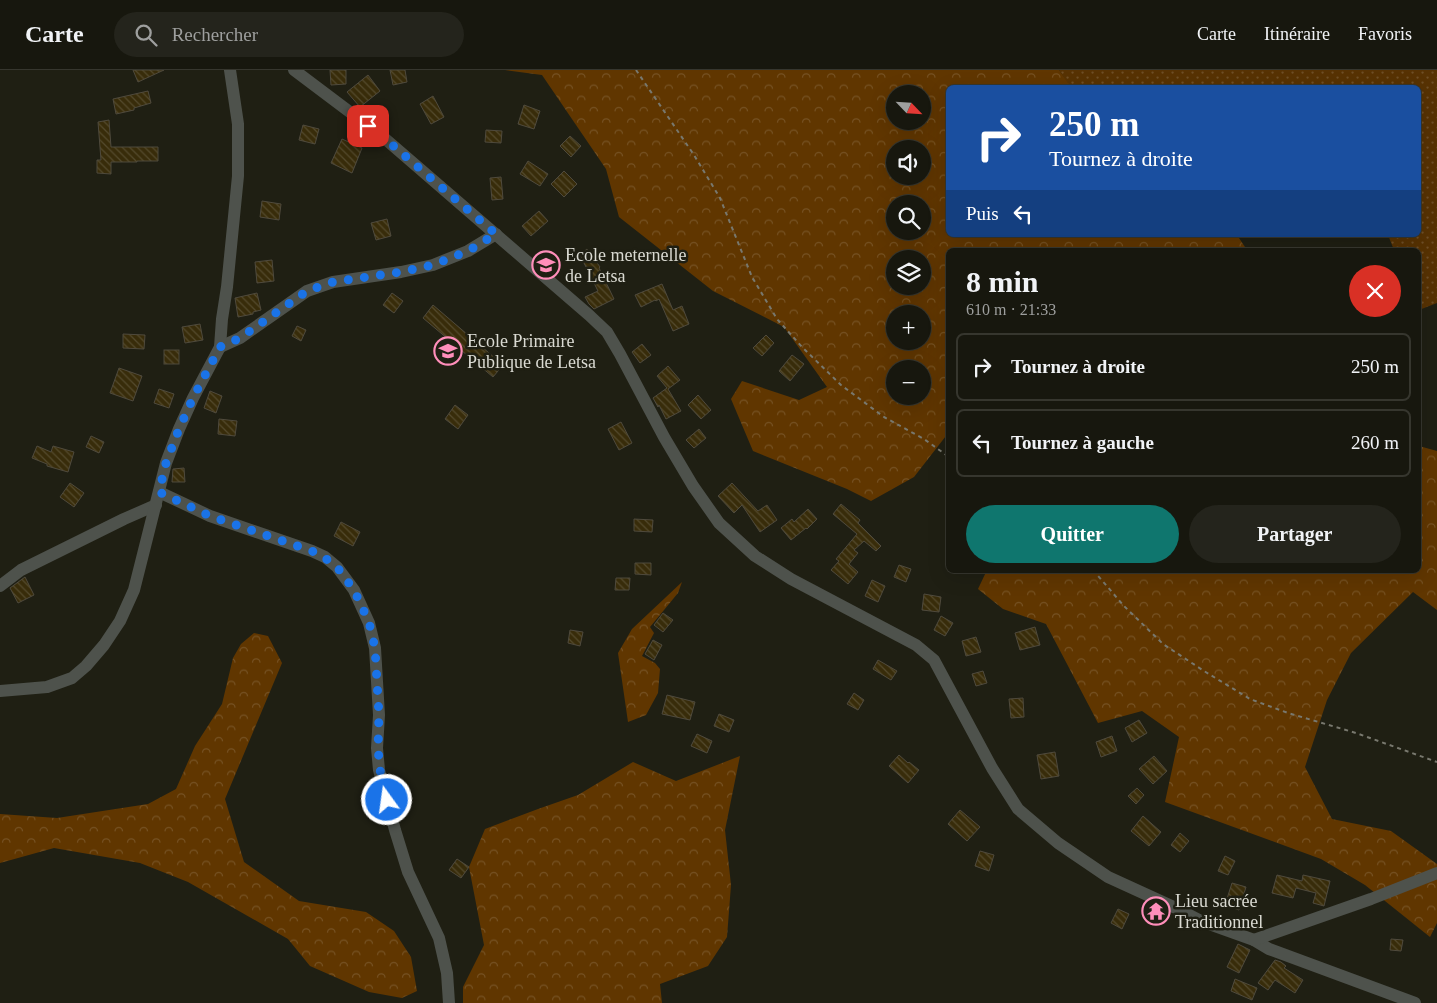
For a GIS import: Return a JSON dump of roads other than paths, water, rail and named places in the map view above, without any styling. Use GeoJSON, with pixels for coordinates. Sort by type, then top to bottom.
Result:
{"type":"FeatureCollection","features":[{"type":"Feature","properties":{"kind":"street"},"geometry":{"type":"LineString","coordinates":[[0,691],[47,687],[72,678],[86,666],[104,645],[120,620],[134,590],[166,463],[193,398],[220,347],[238,176],[238,124],[230,70]]}},
{"type":"Feature","properties":{"kind":"street"},"geometry":{"type":"LineString","coordinates":[[294,70],[383,137],[607,332],[664,438],[693,486],[719,523],[755,556],[791,579],[916,644],[934,660],[992,768],[1018,809],[1058,842],[1108,877],[1201,921],[1254,940],[1269,949],[1415,1003]]}},
{"type":"Feature","properties":{"kind":"street"},"geometry":{"type":"LineString","coordinates":[[220,347],[240,338],[307,291],[333,282],[401,272],[433,265],[468,251],[496,234]]}},
{"type":"Feature","properties":{"kind":"street"},"geometry":{"type":"LineString","coordinates":[[0,586],[21,570],[124,519],[158,499],[312,551],[337,567],[354,590],[369,622],[375,648],[380,770],[394,830],[408,872],[439,938],[447,973],[447,1001]]}},
{"type":"Feature","properties":{"kind":"street"},"geometry":{"type":"LineString","coordinates":[[1254,940],[1371,899],[1437,872]]}},
{"type":"Feature","properties":{"kind":"place","name":"Ecole meternelle de Letsa"},"geometry":{"type":"Point","coordinates":[546,265]}},
{"type":"Feature","properties":{"kind":"place","name":"Ecole Primaire Publique de Letsa"},"geometry":{"type":"Point","coordinates":[448,351]}},
{"type":"Feature","properties":{"kind":"place","name":"Lieu sacrée Traditionnel"},"geometry":{"type":"Point","coordinates":[1156,911]}}]}
